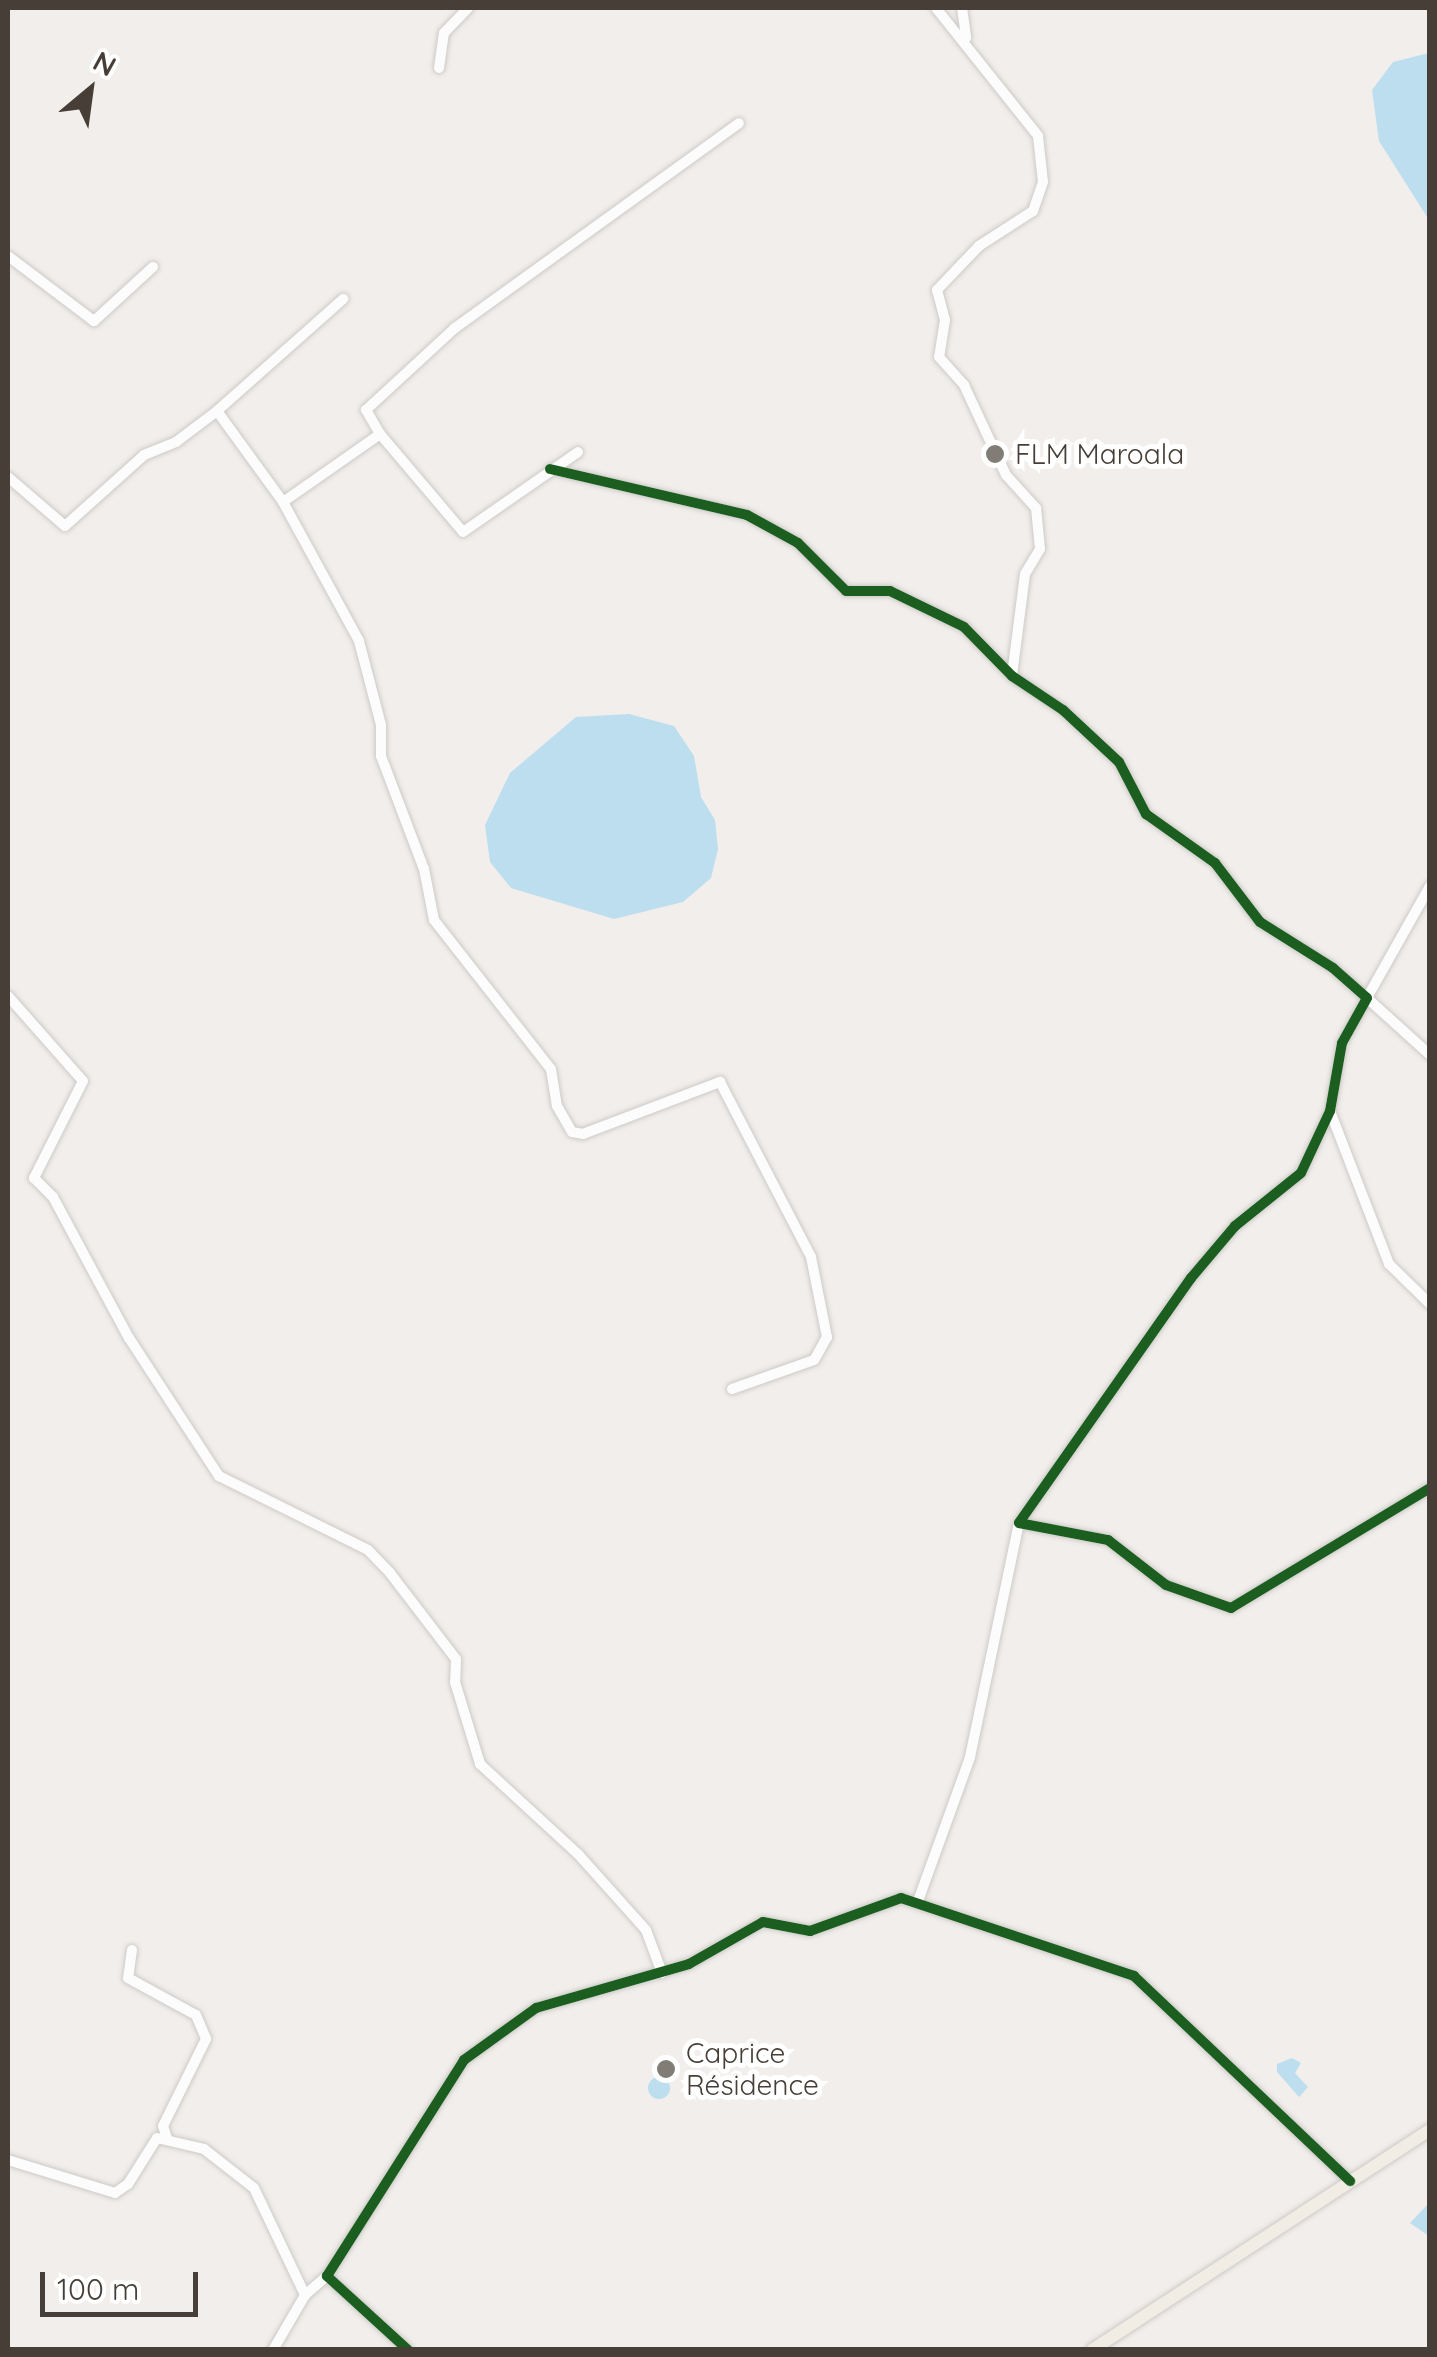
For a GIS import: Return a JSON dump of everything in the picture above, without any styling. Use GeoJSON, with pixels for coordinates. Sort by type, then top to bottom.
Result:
{"type":"FeatureCollection","features":[{"type":"Feature","properties":{"kind":"main road"},"geometry":{"type":"LineString","coordinates":[[1092,2350],[1430,2130]]}},
{"type":"Feature","properties":{"kind":"street"},"geometry":{"type":"LineString","coordinates":[[439,68],[444,33],[468,8]]}},
{"type":"Feature","properties":{"kind":"street"},"geometry":{"type":"LineString","coordinates":[[936,8],[966,40],[1038,136],[1043,182],[1033,211],[979,246],[937,290],[946,320],[939,357],[964,385],[1006,474],[1036,508],[1040,550],[1024,574],[1012,676]]}},
{"type":"Feature","properties":{"kind":"street"},"geometry":{"type":"LineString","coordinates":[[962,8],[966,40]]}},
{"type":"Feature","properties":{"kind":"street"},"geometry":{"type":"LineString","coordinates":[[578,452],[463,532],[380,434],[366,410],[455,328],[739,123]]}},
{"type":"Feature","properties":{"kind":"street"},"geometry":{"type":"LineString","coordinates":[[8,256],[94,321],[153,267]]}},
{"type":"Feature","properties":{"kind":"street"},"geometry":{"type":"LineString","coordinates":[[8,477],[65,526],[144,455],[176,442],[217,412],[343,298]]}},
{"type":"Feature","properties":{"kind":"street"},"geometry":{"type":"LineString","coordinates":[[217,412],[283,502],[359,641],[380,725],[381,756],[424,869],[434,920],[550,1069],[556,1106],[572,1132],[583,1134],[720,1082],[811,1257],[826,1306],[827,1337],[814,1360],[732,1390]]}},
{"type":"Feature","properties":{"kind":"street"},"geometry":{"type":"LineString","coordinates":[[283,502],[380,434]]}},
{"type":"Feature","properties":{"kind":"street"},"geometry":{"type":"LineString","coordinates":[[550,469],[748,515],[798,543],[846,591],[890,590],[964,626],[1012,676],[1063,710],[1119,762],[1146,814],[1215,863],[1260,922],[1334,968],[1430,1054]]}},
{"type":"Feature","properties":{"kind":"street"},"geometry":{"type":"LineString","coordinates":[[918,1901],[970,1757],[1019,1523],[1191,1278],[1235,1226],[1301,1174],[1330,1111],[1342,1042],[1430,886]]}},
{"type":"Feature","properties":{"kind":"street"},"geometry":{"type":"LineString","coordinates":[[8,996],[83,1081],[34,1178],[53,1197],[129,1338],[219,1476],[368,1550],[390,1573],[456,1659],[455,1682],[480,1764],[578,1854],[646,1930],[662,1973]]}},
{"type":"Feature","properties":{"kind":"street"},"geometry":{"type":"LineString","coordinates":[[1330,1111],[1388,1264],[1430,1304]]}},
{"type":"Feature","properties":{"kind":"street"},"geometry":{"type":"LineString","coordinates":[[1019,1523],[1108,1540],[1166,1585],[1231,1608],[1430,1488]]}},
{"type":"Feature","properties":{"kind":"street"},"geometry":{"type":"LineString","coordinates":[[273,2350],[306,2295],[327,2276],[464,2060],[536,2008],[662,1973],[762,1922],[810,1931],[901,1898],[918,1901],[984,1930],[1134,1976],[1350,2181]]}},
{"type":"Feature","properties":{"kind":"street"},"geometry":{"type":"LineString","coordinates":[[132,1950],[128,1978],[196,2016],[206,2040],[163,2126],[167,2138]]}},
{"type":"Feature","properties":{"kind":"street"},"geometry":{"type":"LineString","coordinates":[[8,2160],[115,2193],[128,2184],[157,2138],[204,2149],[243,2175],[306,2295]]}},
{"type":"Feature","properties":{"kind":"street"},"geometry":{"type":"LineString","coordinates":[[327,2276],[408,2350]]}},
{"type":"Feature","properties":{"kind":"water"},"geometry":{"type":"Polygon","coordinates":[[[1430,53],[1429,220],[1379,141],[1372,90],[1393,62],[1430,53]]]}},
{"type":"Feature","properties":{"kind":"water"},"geometry":{"type":"Polygon","coordinates":[[[629,714],[674,726],[694,756],[701,797],[715,820],[718,849],[711,878],[683,902],[614,919],[511,888],[490,862],[485,825],[510,773],[576,717],[629,714]]]}},
{"type":"Feature","properties":{"kind":"water"},"geometry":{"type":"Polygon","coordinates":[[[1292,2058],[1301,2063],[1295,2073],[1308,2087],[1299,2097],[1277,2072],[1277,2064],[1292,2058]]]}},
{"type":"Feature","properties":{"kind":"water"},"geometry":{"type":"Polygon","coordinates":[[[659,2077],[667,2080],[667,2096],[659,2099],[651,2096],[648,2088],[651,2080],[659,2077]]]}},
{"type":"Feature","properties":{"kind":"water"},"geometry":{"type":"Polygon","coordinates":[[[1429,2203],[1429,2236],[1410,2223],[1429,2203]]]}},
{"type":"Feature","properties":{"kind":"cycle path"},"geometry":{"type":"LineString","coordinates":[[550,469],[747,515],[798,543],[846,591],[890,591],[964,627],[1012,676],[1063,710],[1119,762],[1146,814],[1215,863],[1260,922],[1333,968],[1367,998],[1342,1043],[1330,1111],[1301,1173],[1235,1226],[1191,1278],[1019,1523],[1108,1540],[1166,1585],[1231,1608],[1430,1488]]}},
{"type":"Feature","properties":{"kind":"cycle path"},"geometry":{"type":"LineString","coordinates":[[408,2350],[327,2276],[464,2060],[536,2008],[689,1964],[763,1922],[810,1931],[901,1898],[1134,1976],[1350,2181]]}},
{"type":"Feature","properties":{"kind":"place","name":"FLM Maroala"},"geometry":{"type":"Point","coordinates":[995,454]}},
{"type":"Feature","properties":{"kind":"place","name":"Caprice Résidence"},"geometry":{"type":"Point","coordinates":[666,2069]}}]}
